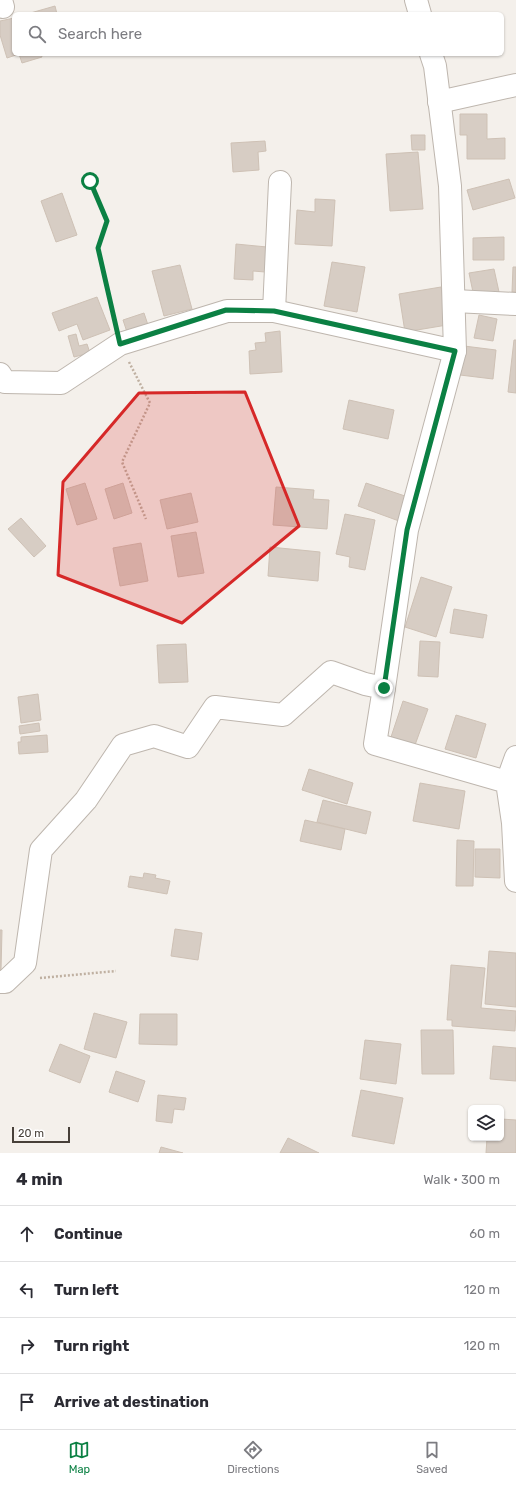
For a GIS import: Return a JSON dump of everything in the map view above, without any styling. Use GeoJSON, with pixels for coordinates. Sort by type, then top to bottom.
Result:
{"type":"FeatureCollection","features":[{"type":"Feature","properties":{"kind":"street"},"geometry":{"type":"LineString","coordinates":[[416,0],[419,12]]}},
{"type":"Feature","properties":{"kind":"street"},"geometry":{"type":"LineString","coordinates":[[431,56],[450,186],[455,351],[407,530],[375,744],[507,782]]}},
{"type":"Feature","properties":{"kind":"street"},"geometry":{"type":"LineString","coordinates":[[439,102],[516,85]]}},
{"type":"Feature","properties":{"kind":"street"},"geometry":{"type":"LineString","coordinates":[[274,311],[280,182]]}},
{"type":"Feature","properties":{"kind":"street"},"geometry":{"type":"LineString","coordinates":[[454,300],[516,304]]}},
{"type":"Feature","properties":{"kind":"street"},"geometry":{"type":"LineString","coordinates":[[0,374],[5,382],[61,383],[120,344],[226,310],[274,311],[455,351]]}},
{"type":"Feature","properties":{"kind":"street"},"geometry":{"type":"LineString","coordinates":[[0,982],[6,982],[25,963],[41,850],[86,800],[123,744],[154,736],[188,747],[214,707],[283,715],[331,672],[365,684],[384,688]]}},
{"type":"Feature","properties":{"kind":"street"},"geometry":{"type":"LineString","coordinates":[[516,756],[507,782],[513,823],[516,882]]}},
{"type":"Feature","properties":{"kind":"path"},"geometry":{"type":"LineString","coordinates":[[90,181],[107,221],[98,248],[120,344],[150,403],[122,462],[146,519]]}},
{"type":"Feature","properties":{"kind":"path"},"geometry":{"type":"LineString","coordinates":[[37,979],[116,971]]}},
{"type":"Feature","properties":{"kind":"highlighted area"},"geometry":{"type":"Polygon","coordinates":[[[245,392],[299,526],[182,623],[58,575],[63,482],[139,393],[245,392]]]}},
{"type":"Feature","properties":{"kind":"building"},"geometry":{"type":"Polygon","coordinates":[[[55,6],[56,12],[34,12],[55,6]]]}},
{"type":"Feature","properties":{"kind":"building"},"geometry":{"type":"Polygon","coordinates":[[[12,18],[13,56],[7,58],[0,35],[0,21],[12,18]]]}},
{"type":"Feature","properties":{"kind":"building"},"geometry":{"type":"Polygon","coordinates":[[[20,56],[42,57],[22,63],[20,56]]]}},
{"type":"Feature","properties":{"kind":"building"},"geometry":{"type":"Polygon","coordinates":[[[460,114],[487,114],[487,139],[505,138],[505,159],[467,159],[467,135],[460,135],[460,114]]]}},
{"type":"Feature","properties":{"kind":"building"},"geometry":{"type":"Polygon","coordinates":[[[411,135],[425,135],[425,150],[412,150],[411,135]]]}},
{"type":"Feature","properties":{"kind":"building"},"geometry":{"type":"Polygon","coordinates":[[[265,141],[266,151],[258,152],[259,170],[233,172],[231,143],[265,141]]]}},
{"type":"Feature","properties":{"kind":"building"},"geometry":{"type":"Polygon","coordinates":[[[418,152],[423,209],[390,211],[386,154],[418,152]]]}},
{"type":"Feature","properties":{"kind":"building"},"geometry":{"type":"Polygon","coordinates":[[[509,179],[515,198],[473,210],[467,190],[509,179]]]}},
{"type":"Feature","properties":{"kind":"building"},"geometry":{"type":"Polygon","coordinates":[[[62,193],[77,235],[56,242],[41,201],[62,193]]]}},
{"type":"Feature","properties":{"kind":"building"},"geometry":{"type":"Polygon","coordinates":[[[315,199],[335,200],[332,246],[295,244],[297,210],[315,212],[315,199]]]}},
{"type":"Feature","properties":{"kind":"building"},"geometry":{"type":"Polygon","coordinates":[[[504,237],[504,260],[473,260],[473,238],[504,237]]]}},
{"type":"Feature","properties":{"kind":"building"},"geometry":{"type":"Polygon","coordinates":[[[236,244],[267,247],[265,272],[253,271],[253,280],[234,279],[236,244]]]}},
{"type":"Feature","properties":{"kind":"building"},"geometry":{"type":"Polygon","coordinates":[[[332,262],[365,267],[357,312],[324,306],[332,262]]]}},
{"type":"Feature","properties":{"kind":"building"},"geometry":{"type":"Polygon","coordinates":[[[180,265],[192,309],[164,316],[152,271],[180,265]]]}},
{"type":"Feature","properties":{"kind":"building"},"geometry":{"type":"Polygon","coordinates":[[[513,267],[516,267],[516,292],[512,292],[513,267]]]}},
{"type":"Feature","properties":{"kind":"building"},"geometry":{"type":"Polygon","coordinates":[[[494,269],[499,292],[474,297],[469,273],[494,269]]]}},
{"type":"Feature","properties":{"kind":"building"},"geometry":{"type":"Polygon","coordinates":[[[441,287],[447,325],[405,332],[399,294],[441,287]]]}},
{"type":"Feature","properties":{"kind":"building"},"geometry":{"type":"Polygon","coordinates":[[[97,297],[110,330],[83,340],[77,324],[59,331],[52,313],[97,297]]]}},
{"type":"Feature","properties":{"kind":"building"},"geometry":{"type":"Polygon","coordinates":[[[144,313],[150,331],[129,338],[123,320],[144,313]]]}},
{"type":"Feature","properties":{"kind":"building"},"geometry":{"type":"Polygon","coordinates":[[[479,315],[497,319],[493,341],[474,338],[479,315]]]}},
{"type":"Feature","properties":{"kind":"building"},"geometry":{"type":"Polygon","coordinates":[[[280,331],[282,372],[250,374],[249,351],[256,350],[255,343],[266,342],[265,333],[280,331]]]}},
{"type":"Feature","properties":{"kind":"building"},"geometry":{"type":"Polygon","coordinates":[[[76,334],[79,346],[87,344],[90,353],[74,357],[68,336],[76,334]]]}},
{"type":"Feature","properties":{"kind":"building"},"geometry":{"type":"Polygon","coordinates":[[[514,340],[516,340],[516,393],[508,392],[514,340]]]}},
{"type":"Feature","properties":{"kind":"building"},"geometry":{"type":"Polygon","coordinates":[[[464,346],[496,350],[493,379],[460,375],[464,346]]]}},
{"type":"Feature","properties":{"kind":"building"},"geometry":{"type":"Polygon","coordinates":[[[349,400],[394,410],[388,439],[343,429],[349,400]]]}},
{"type":"Feature","properties":{"kind":"building"},"geometry":{"type":"Polygon","coordinates":[[[85,483],[97,519],[77,525],[66,489],[85,483]]]}},
{"type":"Feature","properties":{"kind":"building"},"geometry":{"type":"Polygon","coordinates":[[[123,483],[132,513],[114,519],[105,489],[123,483]]]}},
{"type":"Feature","properties":{"kind":"building"},"geometry":{"type":"Polygon","coordinates":[[[366,483],[408,497],[399,521],[358,506],[366,483]]]}},
{"type":"Feature","properties":{"kind":"building"},"geometry":{"type":"Polygon","coordinates":[[[276,487],[314,490],[313,499],[329,500],[327,529],[273,525],[276,487]]]}},
{"type":"Feature","properties":{"kind":"building"},"geometry":{"type":"Polygon","coordinates":[[[191,493],[198,522],[167,529],[160,500],[191,493]]]}},
{"type":"Feature","properties":{"kind":"building"},"geometry":{"type":"Polygon","coordinates":[[[345,514],[375,520],[365,570],[349,567],[350,557],[336,554],[345,514]]]}},
{"type":"Feature","properties":{"kind":"building"},"geometry":{"type":"Polygon","coordinates":[[[21,518],[46,546],[34,557],[8,529],[21,518]]]}},
{"type":"Feature","properties":{"kind":"building"},"geometry":{"type":"Polygon","coordinates":[[[196,532],[204,573],[178,577],[171,536],[196,532]]]}},
{"type":"Feature","properties":{"kind":"building"},"geometry":{"type":"Polygon","coordinates":[[[141,543],[148,581],[120,586],[113,548],[141,543]]]}},
{"type":"Feature","properties":{"kind":"building"},"geometry":{"type":"Polygon","coordinates":[[[270,547],[320,552],[318,581],[268,576],[270,547]]]}},
{"type":"Feature","properties":{"kind":"building"},"geometry":{"type":"Polygon","coordinates":[[[421,577],[452,587],[436,637],[405,627],[421,577]]]}},
{"type":"Feature","properties":{"kind":"building"},"geometry":{"type":"Polygon","coordinates":[[[454,609],[487,615],[483,638],[450,633],[454,609]]]}},
{"type":"Feature","properties":{"kind":"building"},"geometry":{"type":"Polygon","coordinates":[[[420,641],[440,642],[438,677],[418,676],[420,641]]]}},
{"type":"Feature","properties":{"kind":"building"},"geometry":{"type":"Polygon","coordinates":[[[186,644],[188,682],[159,683],[157,645],[186,644]]]}},
{"type":"Feature","properties":{"kind":"building"},"geometry":{"type":"Polygon","coordinates":[[[38,694],[41,720],[21,723],[18,697],[38,694]]]}},
{"type":"Feature","properties":{"kind":"building"},"geometry":{"type":"Polygon","coordinates":[[[403,701],[428,709],[415,745],[391,737],[403,701]]]}},
{"type":"Feature","properties":{"kind":"building"},"geometry":{"type":"Polygon","coordinates":[[[456,715],[486,724],[476,758],[445,749],[456,715]]]}},
{"type":"Feature","properties":{"kind":"building"},"geometry":{"type":"Polygon","coordinates":[[[39,723],[40,731],[20,734],[19,726],[39,723]]]}},
{"type":"Feature","properties":{"kind":"building"},"geometry":{"type":"Polygon","coordinates":[[[47,735],[48,752],[19,754],[18,742],[21,742],[21,737],[47,735]]]}},
{"type":"Feature","properties":{"kind":"building"},"geometry":{"type":"Polygon","coordinates":[[[309,769],[353,783],[347,804],[302,790],[309,769]]]}},
{"type":"Feature","properties":{"kind":"building"},"geometry":{"type":"Polygon","coordinates":[[[420,783],[465,791],[459,829],[413,821],[420,783]]]}},
{"type":"Feature","properties":{"kind":"building"},"geometry":{"type":"Polygon","coordinates":[[[323,800],[371,812],[366,834],[317,822],[323,800]]]}},
{"type":"Feature","properties":{"kind":"building"},"geometry":{"type":"Polygon","coordinates":[[[305,820],[345,829],[341,850],[300,841],[305,820]]]}},
{"type":"Feature","properties":{"kind":"building"},"geometry":{"type":"Polygon","coordinates":[[[457,840],[474,841],[473,886],[456,886],[457,840]]]}},
{"type":"Feature","properties":{"kind":"building"},"geometry":{"type":"Polygon","coordinates":[[[475,849],[500,849],[500,878],[475,877],[475,849]]]}},
{"type":"Feature","properties":{"kind":"building"},"geometry":{"type":"Polygon","coordinates":[[[144,873],[156,875],[155,878],[170,881],[167,894],[128,887],[130,876],[143,878],[144,873]]]}},
{"type":"Feature","properties":{"kind":"building"},"geometry":{"type":"Polygon","coordinates":[[[175,929],[202,933],[198,960],[171,956],[175,929]]]}},
{"type":"Feature","properties":{"kind":"building"},"geometry":{"type":"Polygon","coordinates":[[[0,930],[2,930],[1,970],[0,970],[0,930]]]}},
{"type":"Feature","properties":{"kind":"building"},"geometry":{"type":"Polygon","coordinates":[[[489,951],[516,953],[516,1007],[485,1004],[489,951]]]}},
{"type":"Feature","properties":{"kind":"building"},"geometry":{"type":"Polygon","coordinates":[[[451,965],[485,968],[481,1008],[516,1011],[515,1031],[452,1026],[452,1020],[447,1020],[451,965]]]}},
{"type":"Feature","properties":{"kind":"building"},"geometry":{"type":"Polygon","coordinates":[[[94,1013],[127,1022],[116,1058],[84,1049],[94,1013]]]}},
{"type":"Feature","properties":{"kind":"building"},"geometry":{"type":"Polygon","coordinates":[[[140,1014],[177,1014],[177,1045],[139,1044],[140,1014]]]}},
{"type":"Feature","properties":{"kind":"building"},"geometry":{"type":"Polygon","coordinates":[[[421,1030],[453,1030],[454,1074],[422,1074],[421,1030]]]}},
{"type":"Feature","properties":{"kind":"building"},"geometry":{"type":"Polygon","coordinates":[[[365,1040],[401,1044],[396,1084],[360,1079],[365,1040]]]}},
{"type":"Feature","properties":{"kind":"building"},"geometry":{"type":"Polygon","coordinates":[[[60,1044],[90,1056],[80,1083],[49,1071],[60,1044]]]}},
{"type":"Feature","properties":{"kind":"building"},"geometry":{"type":"Polygon","coordinates":[[[493,1046],[516,1048],[516,1081],[490,1079],[493,1046]]]}},
{"type":"Feature","properties":{"kind":"building"},"geometry":{"type":"Polygon","coordinates":[[[116,1071],[145,1081],[138,1102],[109,1092],[116,1071]]]}},
{"type":"Feature","properties":{"kind":"building"},"geometry":{"type":"Polygon","coordinates":[[[361,1090],[403,1098],[394,1144],[352,1136],[361,1090]]]}},
{"type":"Feature","properties":{"kind":"building"},"geometry":{"type":"Polygon","coordinates":[[[158,1095],[186,1098],[184,1110],[174,1109],[172,1123],[156,1121],[158,1095]]]}},
{"type":"Feature","properties":{"kind":"building"},"geometry":{"type":"Polygon","coordinates":[[[504,1119],[516,1120],[516,1153],[486,1153],[487,1141],[504,1141],[504,1119]]]}},
{"type":"Feature","properties":{"kind":"building"},"geometry":{"type":"Polygon","coordinates":[[[288,1138],[319,1153],[280,1153],[288,1138]]]}},
{"type":"Feature","properties":{"kind":"building"},"geometry":{"type":"Polygon","coordinates":[[[161,1147],[183,1153],[159,1153],[161,1147]]]}},
{"type":"Feature","properties":{"kind":"route"},"geometry":{"type":"LineString","coordinates":[[90,181],[107,221],[98,248],[120,344],[226,310],[274,311],[455,351],[407,530],[384,688]]}}]}
